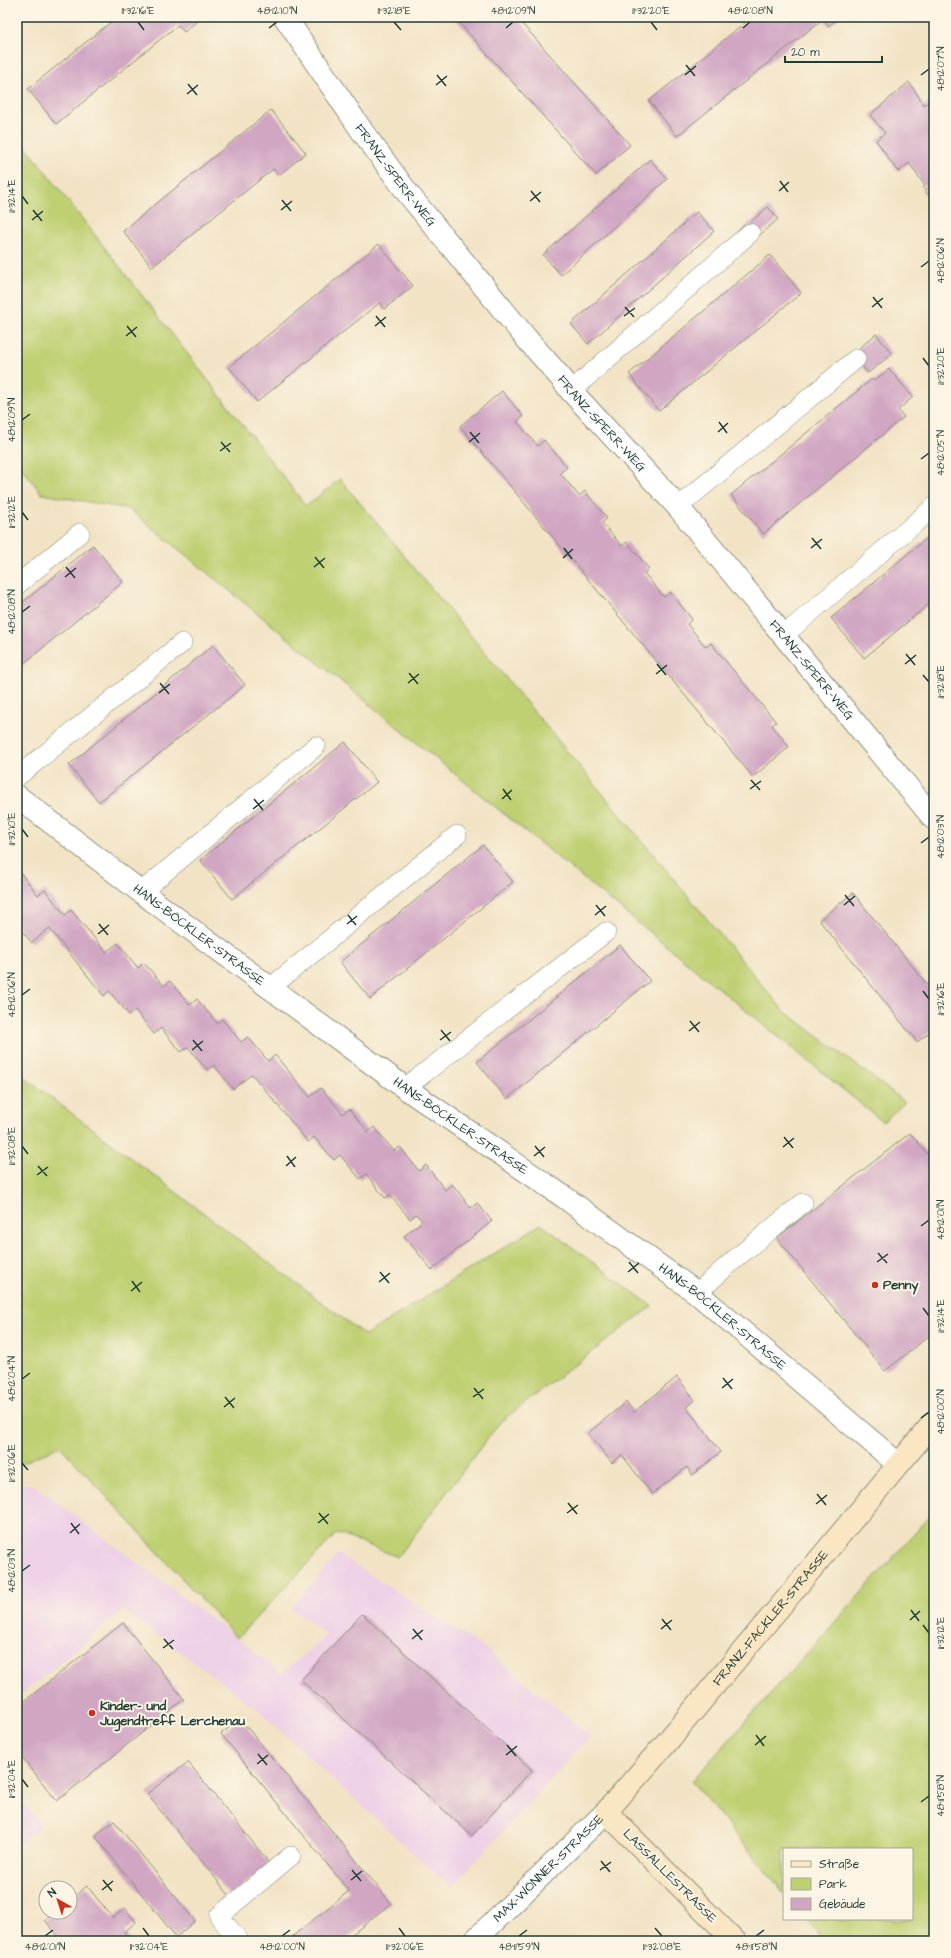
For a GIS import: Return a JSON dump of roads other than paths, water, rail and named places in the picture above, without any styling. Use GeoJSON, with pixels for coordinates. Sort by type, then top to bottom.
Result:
{"type":"FeatureCollection","features":[{"type":"Feature","properties":{"kind":"street","name":"FRANZ-SPERR-WEG"},"geometry":{"type":"LineString","coordinates":[[286,17],[362,131],[409,195],[572,392],[678,507],[934,819]]}},
{"type":"Feature","properties":{"kind":"street","name":"HANS-BÖCKLER-STRASSE"},"geometry":{"type":"LineString","coordinates":[[17,796],[141,892],[405,1088],[564,1197],[697,1293],[898,1464]]}},
{"type":"Feature","properties":{"kind":"street","name":"FRANZ-FACKLER-STRASSE"},"geometry":{"type":"LineString","coordinates":[[606,1812],[667,1742],[934,1422]]}},
{"type":"Feature","properties":{"kind":"street","name":"MAX-WÖNNER-STRASSE"},"geometry":{"type":"LineString","coordinates":[[474,1941],[606,1812]]}},
{"type":"Feature","properties":{"kind":"street","name":"LASSALLESTRASSE"},"geometry":{"type":"LineString","coordinates":[[606,1812],[735,1941]]}},
{"type":"Feature","properties":{"kind":"lane"},"geometry":{"type":"LineString","coordinates":[[572,392],[750,233]]}},
{"type":"Feature","properties":{"kind":"lane"},"geometry":{"type":"LineString","coordinates":[[678,507],[856,359]]}},
{"type":"Feature","properties":{"kind":"lane"},"geometry":{"type":"LineString","coordinates":[[783,636],[934,507]]}},
{"type":"Feature","properties":{"kind":"lane"},"geometry":{"type":"LineString","coordinates":[[17,584],[80,533]]}},
{"type":"Feature","properties":{"kind":"lane"},"geometry":{"type":"LineString","coordinates":[[17,777],[182,644]]}},
{"type":"Feature","properties":{"kind":"lane"},"geometry":{"type":"LineString","coordinates":[[141,892],[316,746]]}},
{"type":"Feature","properties":{"kind":"lane"},"geometry":{"type":"LineString","coordinates":[[270,988],[457,836]]}},
{"type":"Feature","properties":{"kind":"lane"},"geometry":{"type":"LineString","coordinates":[[405,1088],[606,932]]}},
{"type":"Feature","properties":{"kind":"lane"},"geometry":{"type":"LineString","coordinates":[[697,1293],[734,1259],[803,1203]]}},
{"type":"Feature","properties":{"kind":"lane"},"geometry":{"type":"LineString","coordinates":[[239,1941],[219,1916],[292,1856]]}},
{"type":"Feature","properties":{"kind":"place","name":"Penny"},"geometry":{"type":"Point","coordinates":[875,1285]}},
{"type":"Feature","properties":{"kind":"place","name":"Kinder- und Jugendtreff Lerchenau"},"geometry":{"type":"Point","coordinates":[92,1713]}}]}
